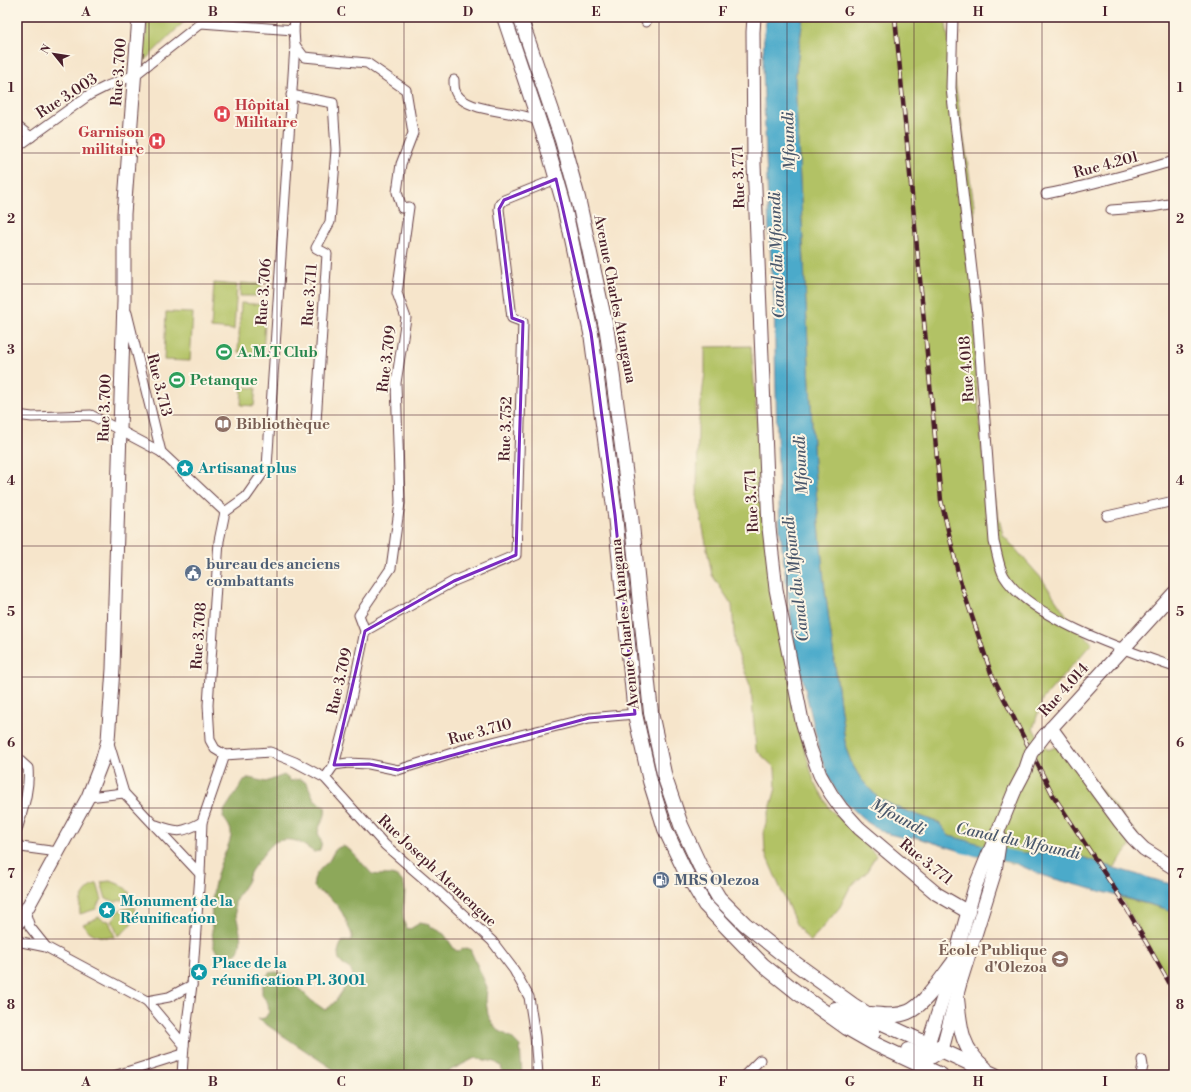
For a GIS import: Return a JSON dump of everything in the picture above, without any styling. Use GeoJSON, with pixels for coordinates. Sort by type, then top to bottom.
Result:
{"type":"FeatureCollection","features":[{"type":"Feature","properties":{"kind":"main road","name":"Rue 3.700"},"geometry":{"type":"LineString","coordinates":[[17,924],[88,797],[102,761],[108,740],[113,669],[124,301],[124,214],[139,17]]}},
{"type":"Feature","properties":{"kind":"main road","name":"Avenue Charles Atangana"},"geometry":{"type":"LineString","coordinates":[[504,17],[539,121],[556,179],[591,333],[615,515],[635,714],[650,780],[665,829],[685,871],[705,905],[763,965],[798,994],[847,1028],[874,1044],[938,1074]]}},
{"type":"Feature","properties":{"kind":"main road","name":"Avenue Charles Atangana"},"geometry":{"type":"LineString","coordinates":[[520,17],[562,140],[578,198],[607,332],[630,507],[651,712],[665,778],[681,825],[700,866],[719,898],[733,913],[781,953],[853,1005],[887,1025],[995,1075]]}},
{"type":"Feature","properties":{"kind":"main road","name":"Rue 3.771"},"geometry":{"type":"LineString","coordinates":[[754,17],[754,164],[769,528],[776,589],[802,721],[820,775],[830,794],[841,808],[859,828],[937,894],[968,912]]}},
{"type":"Feature","properties":{"kind":"main road","name":"Rue 4.014"},"geometry":{"type":"LineString","coordinates":[[928,1044],[982,867],[1015,790],[1025,771],[1031,753],[1048,732],[1124,650],[1174,592]]}},
{"type":"Feature","properties":{"kind":"main road"},"geometry":{"type":"LineString","coordinates":[[1048,732],[1133,838],[1144,849],[1174,868]]}},
{"type":"Feature","properties":{"kind":"main road","name":"Rue 4.014"},"geometry":{"type":"LineString","coordinates":[[942,1050],[995,871],[1001,825]]}},
{"type":"Feature","properties":{"kind":"main road"},"geometry":{"type":"LineString","coordinates":[[868,1014],[892,1016],[908,1012],[917,1006],[931,991],[954,962]]}},
{"type":"Feature","properties":{"kind":"main road"},"geometry":{"type":"LineString","coordinates":[[763,965],[783,974],[801,985],[832,1008],[876,1034],[929,1058]]}},
{"type":"Feature","properties":{"kind":"main road"},"geometry":{"type":"LineString","coordinates":[[957,998],[960,1030],[969,1051],[982,1065],[995,1075]]}},
{"type":"Feature","properties":{"kind":"main road"},"geometry":{"type":"LineString","coordinates":[[928,1044],[927,1050],[929,1058],[938,1074]]}},
{"type":"Feature","properties":{"kind":"main road"},"geometry":{"type":"LineString","coordinates":[[929,1058],[942,1050]]}},
{"type":"Feature","properties":{"kind":"street","name":"Rue 3.706"},"geometry":{"type":"LineString","coordinates":[[225,512],[246,497],[267,467],[295,45],[295,17]]}},
{"type":"Feature","properties":{"kind":"street","name":"Rue 4.018"},"geometry":{"type":"LineString","coordinates":[[953,17],[951,88],[977,314],[994,542],[1004,576],[1015,590],[1029,602],[1064,623],[1124,650],[1174,667]]}},
{"type":"Feature","properties":{"kind":"street","name":"Rue 3.003"},"geometry":{"type":"LineString","coordinates":[[17,147],[89,95],[135,74],[201,20]]}},
{"type":"Feature","properties":{"kind":"street"},"geometry":{"type":"LineString","coordinates":[[201,20],[294,30]]}},
{"type":"Feature","properties":{"kind":"street","name":"Rue 3.709"},"geometry":{"type":"LineString","coordinates":[[295,45],[304,57],[367,63],[406,90],[413,132],[401,164],[397,192],[402,208],[409,207],[398,293],[406,318],[396,383],[400,503],[391,568],[359,615],[365,631],[350,704],[334,765],[325,778]]}},
{"type":"Feature","properties":{"kind":"street"},"geometry":{"type":"LineString","coordinates":[[454,80],[454,90],[460,98],[469,103],[486,109],[530,117],[539,121]]}},
{"type":"Feature","properties":{"kind":"street","name":"Rue 3.711"},"geometry":{"type":"LineString","coordinates":[[291,95],[333,102],[336,150],[330,222],[316,248],[326,254],[316,422]]}},
{"type":"Feature","properties":{"kind":"street"},"geometry":{"type":"LineString","coordinates":[[17,126],[31,137]]}},
{"type":"Feature","properties":{"kind":"street","name":"Rue 4.201"},"geometry":{"type":"LineString","coordinates":[[1046,194],[1105,181],[1174,161]]}},
{"type":"Feature","properties":{"kind":"street","name":"Rue 3.752"},"geometry":{"type":"LineString","coordinates":[[365,631],[454,581],[516,555],[523,322],[512,318],[499,209],[500,204],[504,200],[556,179]]}},
{"type":"Feature","properties":{"kind":"street"},"geometry":{"type":"LineString","coordinates":[[1111,210],[1152,207],[1174,203]]}},
{"type":"Feature","properties":{"kind":"street","name":"Rue 3.713"},"geometry":{"type":"LineString","coordinates":[[124,301],[161,452]]}},
{"type":"Feature","properties":{"kind":"street"},"geometry":{"type":"LineString","coordinates":[[17,415],[32,417],[91,414],[161,452],[225,512]]}},
{"type":"Feature","properties":{"kind":"street"},"geometry":{"type":"LineString","coordinates":[[1107,516],[1174,501]]}},
{"type":"Feature","properties":{"kind":"street","name":"Rue 3.708"},"geometry":{"type":"LineString","coordinates":[[225,512],[220,541],[208,705],[210,740],[215,749],[225,755]]}},
{"type":"Feature","properties":{"kind":"street","name":"Rue 3.710"},"geometry":{"type":"LineString","coordinates":[[334,765],[348,763],[368,764],[398,770],[465,750],[589,718],[635,714]]}},
{"type":"Feature","properties":{"kind":"street"},"geometry":{"type":"LineString","coordinates":[[108,740],[124,793],[200,874]]}},
{"type":"Feature","properties":{"kind":"street","name":"Rue Joseph Atemengue"},"geometry":{"type":"LineString","coordinates":[[225,755],[270,752],[295,762],[325,778],[385,845],[437,890],[492,941],[514,970],[529,998],[535,1036],[538,1075]]}},
{"type":"Feature","properties":{"kind":"street"},"geometry":{"type":"LineString","coordinates":[[182,1075],[192,985],[202,822],[225,755]]}},
{"type":"Feature","properties":{"kind":"street"},"geometry":{"type":"LineString","coordinates":[[17,758],[28,768],[29,780],[27,794],[17,830]]}},
{"type":"Feature","properties":{"kind":"street"},"geometry":{"type":"LineString","coordinates":[[88,797],[124,793]]}},
{"type":"Feature","properties":{"kind":"street"},"geometry":{"type":"LineString","coordinates":[[154,824],[179,832],[188,830],[202,822]]}},
{"type":"Feature","properties":{"kind":"street"},"geometry":{"type":"LineString","coordinates":[[17,844],[21,847],[58,852]]}},
{"type":"Feature","properties":{"kind":"street"},"geometry":{"type":"LineString","coordinates":[[25,912],[30,927],[46,947]]}},
{"type":"Feature","properties":{"kind":"street"},"geometry":{"type":"LineString","coordinates":[[17,941],[46,947],[147,1001],[184,1049]]}},
{"type":"Feature","properties":{"kind":"street"},"geometry":{"type":"LineString","coordinates":[[147,1001],[169,997],[192,985]]}},
{"type":"Feature","properties":{"kind":"street"},"geometry":{"type":"LineString","coordinates":[[118,1075],[184,1049]]}},
{"type":"Feature","properties":{"kind":"street"},"geometry":{"type":"LineString","coordinates":[[745,1075],[760,1060]]}},
{"type":"Feature","properties":{"kind":"street"},"geometry":{"type":"LineString","coordinates":[[1141,1075],[1143,1066],[1142,1060]]}},
{"type":"Feature","properties":{"kind":"highlighted area"},"geometry":{"type":"Polygon","coordinates":[[[556,179],[591,333],[615,515],[635,714],[589,718],[398,770],[369,764],[334,765],[365,631],[454,581],[516,555],[523,322],[512,318],[499,209],[504,200],[556,179]]]}},
{"type":"Feature","properties":{"kind":"green space"},"geometry":{"type":"Polygon","coordinates":[[[147,17],[189,17],[144,61],[147,17]]]}},
{"type":"Feature","properties":{"kind":"green space"},"geometry":{"type":"Polygon","coordinates":[[[803,17],[945,17],[974,205],[976,377],[982,449],[1003,535],[1042,579],[1069,619],[1092,643],[1042,700],[1033,729],[1048,750],[1063,744],[1138,835],[1114,868],[1070,853],[1021,853],[1017,864],[977,856],[980,844],[949,836],[939,823],[896,807],[878,798],[861,779],[852,764],[846,749],[824,582],[814,466],[795,80],[803,17]]]}},
{"type":"Feature","properties":{"kind":"green space"},"geometry":{"type":"Polygon","coordinates":[[[214,283],[237,285],[234,330],[211,328],[214,283]]]}},
{"type":"Feature","properties":{"kind":"green space"},"geometry":{"type":"Polygon","coordinates":[[[240,283],[261,284],[261,296],[240,296],[240,283]]]}},
{"type":"Feature","properties":{"kind":"green space"},"geometry":{"type":"Polygon","coordinates":[[[241,303],[266,305],[263,354],[238,352],[241,303]]]}},
{"type":"Feature","properties":{"kind":"green space"},"geometry":{"type":"Polygon","coordinates":[[[166,312],[193,313],[190,361],[164,360],[166,312]]]}},
{"type":"Feature","properties":{"kind":"green space"},"geometry":{"type":"Polygon","coordinates":[[[751,346],[761,470],[795,717],[814,781],[830,809],[876,855],[866,873],[850,887],[840,907],[810,942],[796,924],[765,853],[764,830],[776,788],[775,768],[756,750],[751,688],[735,645],[732,605],[712,575],[697,497],[698,426],[705,373],[705,347],[751,346]]]}},
{"type":"Feature","properties":{"kind":"green space"},"geometry":{"type":"Polygon","coordinates":[[[242,387],[256,388],[254,406],[241,405],[242,387]]]}},
{"type":"Feature","properties":{"kind":"green space"},"geometry":{"type":"Polygon","coordinates":[[[284,775],[291,781],[300,779],[307,783],[314,799],[325,807],[325,815],[318,833],[321,846],[319,851],[314,852],[299,842],[293,840],[280,840],[269,847],[251,871],[247,882],[236,900],[235,909],[241,938],[240,945],[238,951],[233,955],[225,955],[214,948],[211,918],[212,898],[216,878],[231,836],[230,828],[223,817],[224,811],[244,780],[249,778],[266,782],[284,775]]]}},
{"type":"Feature","properties":{"kind":"green space"},"geometry":{"type":"Polygon","coordinates":[[[343,846],[350,850],[372,874],[391,875],[401,880],[405,888],[403,914],[406,928],[410,929],[420,923],[430,925],[444,934],[455,950],[458,951],[466,948],[470,949],[487,987],[486,1001],[488,1015],[492,1023],[498,1030],[512,1038],[520,1046],[522,1075],[503,1075],[501,1066],[495,1062],[475,1058],[447,1072],[416,1075],[342,1075],[258,1019],[265,1018],[269,1012],[268,1003],[262,995],[262,988],[265,978],[269,973],[276,972],[284,974],[312,1001],[325,1010],[333,1004],[352,979],[352,971],[342,964],[338,955],[342,942],[352,940],[352,936],[345,918],[332,900],[328,896],[318,891],[314,884],[315,876],[318,872],[327,863],[336,849],[343,846]]]}},
{"type":"Feature","properties":{"kind":"green space"},"geometry":{"type":"Polygon","coordinates":[[[110,881],[123,886],[132,897],[115,902],[106,899],[101,882],[110,881]]]}},
{"type":"Feature","properties":{"kind":"green space"},"geometry":{"type":"Polygon","coordinates":[[[97,883],[102,900],[96,909],[80,914],[81,899],[89,889],[97,883]]]}},
{"type":"Feature","properties":{"kind":"green space"},"geometry":{"type":"Polygon","coordinates":[[[1120,897],[1174,911],[1174,991],[1120,897]]]}},
{"type":"Feature","properties":{"kind":"green space"},"geometry":{"type":"Polygon","coordinates":[[[135,906],[131,924],[118,936],[112,920],[118,911],[135,906]]]}},
{"type":"Feature","properties":{"kind":"green space"},"geometry":{"type":"Polygon","coordinates":[[[99,917],[103,920],[109,921],[115,937],[106,937],[93,934],[83,924],[99,917]]]}},
{"type":"Feature","properties":{"kind":"water","name":"Mfoundi"},"geometry":{"type":"Polygon","coordinates":[[[767,17],[803,17],[795,80],[814,466],[824,582],[846,749],[852,764],[861,779],[878,798],[896,807],[939,823],[949,836],[981,844],[977,856],[915,837],[909,839],[885,833],[867,822],[841,798],[833,786],[821,757],[794,641],[780,532],[774,301],[769,232],[763,65],[764,33],[767,17]]]}},
{"type":"Feature","properties":{"kind":"water"},"geometry":{"type":"Polygon","coordinates":[[[1021,853],[1070,853],[1114,868],[1174,885],[1174,911],[1044,876],[1017,864],[1021,853]]]}},
{"type":"Feature","properties":{"kind":"waterway","name":"Canal du Mfoundi"},"geometry":{"type":"LineString","coordinates":[[963,847],[1034,861]]}},
{"type":"Feature","properties":{"kind":"railway"},"geometry":{"type":"LineString","coordinates":[[895,17],[941,500],[960,581],[991,673],[1053,795],[1120,897],[1174,991]]}},
{"type":"Feature","properties":{"kind":"place","name":"Hôpital Militaire"},"geometry":{"type":"Point","coordinates":[222,114]}},
{"type":"Feature","properties":{"kind":"place","name":"Garnison militaire"},"geometry":{"type":"Point","coordinates":[157,141]}},
{"type":"Feature","properties":{"kind":"place","name":"A.M.T Club"},"geometry":{"type":"Point","coordinates":[224,352]}},
{"type":"Feature","properties":{"kind":"place","name":"Petanque"},"geometry":{"type":"Point","coordinates":[177,380]}},
{"type":"Feature","properties":{"kind":"place","name":"Bibliothèque"},"geometry":{"type":"Point","coordinates":[223,424]}},
{"type":"Feature","properties":{"kind":"place","name":"Artisanat plus"},"geometry":{"type":"Point","coordinates":[185,468]}},
{"type":"Feature","properties":{"kind":"place","name":"bureau des anciens combattants"},"geometry":{"type":"Point","coordinates":[193,573]}},
{"type":"Feature","properties":{"kind":"place","name":"MRS Olezoa"},"geometry":{"type":"Point","coordinates":[661,880]}},
{"type":"Feature","properties":{"kind":"place","name":"Monument de la Réunification"},"geometry":{"type":"Point","coordinates":[107,910]}},
{"type":"Feature","properties":{"kind":"place","name":"École Publique d'Olezoa"},"geometry":{"type":"Point","coordinates":[1060,959]}},
{"type":"Feature","properties":{"kind":"place","name":"Place de la réunification Pl. 3001"},"geometry":{"type":"Point","coordinates":[199,972]}}]}
